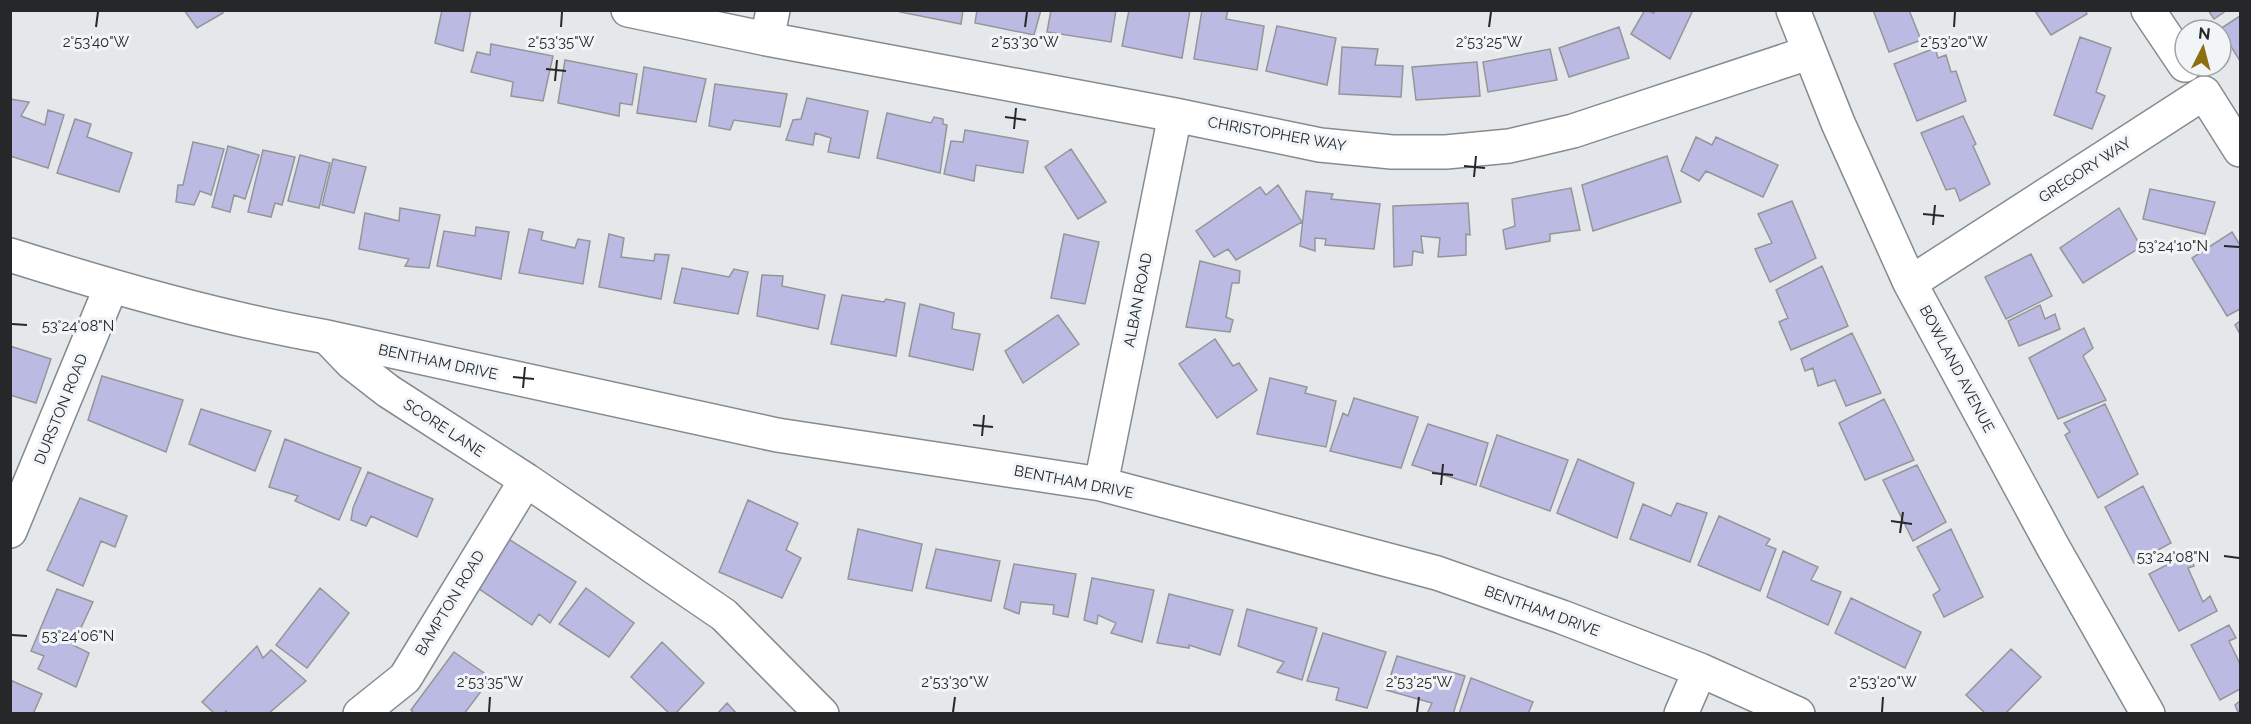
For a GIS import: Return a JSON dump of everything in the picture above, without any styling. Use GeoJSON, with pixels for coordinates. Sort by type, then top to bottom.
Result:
{"type":"FeatureCollection","features":[{"type":"Feature","properties":{"kind":"street","name":"CHRISTOPHER WAY"},"geometry":{"type":"LineString","coordinates":[[628,10],[770,25],[1320,145],[1392,152],[1446,152],[1509,146],[1573,131],[1809,53]]}},
{"type":"Feature","properties":{"kind":"street","name":"BOWLAND AVENUE"},"geometry":{"type":"LineString","coordinates":[[1793,10],[1863,182],[1910,284],[2053,548],[2148,714]]}},
{"type":"Feature","properties":{"kind":"street"},"geometry":{"type":"LineString","coordinates":[[2148,10],[2173,47]]}},
{"type":"Feature","properties":{"kind":"street"},"geometry":{"type":"LineString","coordinates":[[2194,78],[2241,150]]}},
{"type":"Feature","properties":{"kind":"street","name":"GREGORY WAY"},"geometry":{"type":"LineString","coordinates":[[1910,284],[2204,93]]}},
{"type":"Feature","properties":{"kind":"street","name":"ALBAN ROAD"},"geometry":{"type":"LineString","coordinates":[[1101,484],[1175,115]]}},
{"type":"Feature","properties":{"kind":"street"},"geometry":{"type":"LineString","coordinates":[[10,255],[111,287],[254,324],[327,338]]}},
{"type":"Feature","properties":{"kind":"street","name":"DURSTON ROAD"},"geometry":{"type":"LineString","coordinates":[[10,531],[111,287]]}},
{"type":"Feature","properties":{"kind":"street","name":"BENTHAM DRIVE"},"geometry":{"type":"LineString","coordinates":[[327,338],[777,435],[1101,484],[1437,573],[1562,617],[1700,670],[1798,714]]}},
{"type":"Feature","properties":{"kind":"street","name":"SCORE LANE"},"geometry":{"type":"LineString","coordinates":[[327,338],[352,363],[388,391],[525,480],[724,615],[822,714]]}},
{"type":"Feature","properties":{"kind":"street","name":"BAMPTON ROAD"},"geometry":{"type":"LineString","coordinates":[[360,714],[405,678],[525,480]]}},
{"type":"Feature","properties":{"kind":"street"},"geometry":{"type":"LineString","coordinates":[[1681,714],[1700,670]]}},
{"type":"Feature","properties":{"kind":"building"},"geometry":{"type":"Polygon","coordinates":[[[184,10],[221,10],[223,13],[197,28],[184,10]]]}},
{"type":"Feature","properties":{"kind":"building"},"geometry":{"type":"Polygon","coordinates":[[[442,10],[471,10],[463,51],[435,43],[442,10]]]}},
{"type":"Feature","properties":{"kind":"building"},"geometry":{"type":"Polygon","coordinates":[[[900,10],[963,10],[961,24],[900,12],[900,10]]]}},
{"type":"Feature","properties":{"kind":"building"},"geometry":{"type":"Polygon","coordinates":[[[977,10],[1041,10],[1034,35],[975,23],[977,10]]]}},
{"type":"Feature","properties":{"kind":"building"},"geometry":{"type":"Polygon","coordinates":[[[1051,10],[1116,10],[1111,42],[1047,32],[1051,10]]]}},
{"type":"Feature","properties":{"kind":"building"},"geometry":{"type":"Polygon","coordinates":[[[1129,10],[1190,10],[1182,58],[1122,46],[1129,10]]]}},
{"type":"Feature","properties":{"kind":"building"},"geometry":{"type":"Polygon","coordinates":[[[1202,10],[1228,10],[1226,19],[1264,26],[1257,70],[1194,59],[1202,10]]]}},
{"type":"Feature","properties":{"kind":"building"},"geometry":{"type":"Polygon","coordinates":[[[1645,10],[1654,13],[1655,10],[1693,10],[1670,59],[1631,34],[1645,10]]]}},
{"type":"Feature","properties":{"kind":"building"},"geometry":{"type":"Polygon","coordinates":[[[1873,10],[1909,10],[1921,40],[1889,52],[1873,10]]]}},
{"type":"Feature","properties":{"kind":"building"},"geometry":{"type":"Polygon","coordinates":[[[2085,10],[2087,14],[2051,35],[2035,11],[2085,10]]]}},
{"type":"Feature","properties":{"kind":"building"},"geometry":{"type":"Polygon","coordinates":[[[2208,10],[2227,10],[2215,18],[2208,10]]]}},
{"type":"Feature","properties":{"kind":"building"},"geometry":{"type":"Polygon","coordinates":[[[2240,16],[2240,61],[2233,50],[2233,21],[2240,16]]]}},
{"type":"Feature","properties":{"kind":"building"},"geometry":{"type":"Polygon","coordinates":[[[1277,26],[1336,38],[1327,85],[1266,71],[1277,26]]]}},
{"type":"Feature","properties":{"kind":"building"},"geometry":{"type":"Polygon","coordinates":[[[1619,27],[1629,58],[1569,77],[1559,48],[1619,27]]]}},
{"type":"Feature","properties":{"kind":"building"},"geometry":{"type":"Polygon","coordinates":[[[2080,37],[2111,48],[2096,92],[2105,96],[2092,129],[2054,115],[2080,37]]]}},
{"type":"Feature","properties":{"kind":"building"},"geometry":{"type":"Polygon","coordinates":[[[491,44],[553,56],[543,101],[511,96],[513,82],[471,72],[477,52],[490,55],[491,44]]]}},
{"type":"Feature","properties":{"kind":"building"},"geometry":{"type":"Polygon","coordinates":[[[1342,47],[1378,49],[1375,65],[1403,66],[1401,97],[1339,94],[1342,47]]]}},
{"type":"Feature","properties":{"kind":"building"},"geometry":{"type":"Polygon","coordinates":[[[1935,48],[1938,58],[1946,55],[1951,72],[1956,71],[1966,101],[1917,121],[1894,64],[1935,48]]]}},
{"type":"Feature","properties":{"kind":"building"},"geometry":{"type":"Polygon","coordinates":[[[1550,49],[1557,80],[1488,92],[1483,62],[1550,49]]]}},
{"type":"Feature","properties":{"kind":"building"},"geometry":{"type":"Polygon","coordinates":[[[565,60],[637,74],[632,105],[620,103],[619,116],[558,103],[565,60]]]}},
{"type":"Feature","properties":{"kind":"building"},"geometry":{"type":"Polygon","coordinates":[[[1477,62],[1480,96],[1416,100],[1412,67],[1477,62]]]}},
{"type":"Feature","properties":{"kind":"building"},"geometry":{"type":"Polygon","coordinates":[[[644,67],[706,79],[696,122],[637,113],[644,67]]]}},
{"type":"Feature","properties":{"kind":"building"},"geometry":{"type":"Polygon","coordinates":[[[715,84],[787,94],[780,127],[734,120],[730,130],[709,126],[715,84]]]}},
{"type":"Feature","properties":{"kind":"building"},"geometry":{"type":"Polygon","coordinates":[[[807,98],[868,111],[859,158],[828,152],[831,138],[815,133],[813,145],[786,140],[793,120],[801,119],[807,98]]]}},
{"type":"Feature","properties":{"kind":"building"},"geometry":{"type":"Polygon","coordinates":[[[10,99],[29,102],[21,116],[45,125],[48,110],[64,115],[48,168],[10,156],[10,99]]]}},
{"type":"Feature","properties":{"kind":"building"},"geometry":{"type":"Polygon","coordinates":[[[887,113],[931,123],[934,117],[943,119],[943,124],[947,125],[940,173],[877,158],[887,113]]]}},
{"type":"Feature","properties":{"kind":"building"},"geometry":{"type":"Polygon","coordinates":[[[1963,116],[1990,184],[1960,201],[1955,188],[1946,190],[1921,133],[1963,116]]]}},
{"type":"Feature","properties":{"kind":"building"},"geometry":{"type":"Polygon","coordinates":[[[75,119],[91,124],[87,137],[132,153],[119,192],[57,173],[75,119]]]}},
{"type":"Feature","properties":{"kind":"building"},"geometry":{"type":"Polygon","coordinates":[[[965,130],[1028,141],[1023,173],[976,165],[974,181],[944,174],[951,141],[963,142],[965,130]]]}},
{"type":"Feature","properties":{"kind":"building"},"geometry":{"type":"Polygon","coordinates":[[[1696,137],[1712,145],[1716,137],[1778,165],[1763,197],[1706,171],[1699,181],[1681,171],[1696,137]]]}},
{"type":"Feature","properties":{"kind":"building"},"geometry":{"type":"Polygon","coordinates":[[[193,142],[224,149],[211,195],[200,191],[194,205],[176,202],[178,185],[183,185],[193,142]]]}},
{"type":"Feature","properties":{"kind":"building"},"geometry":{"type":"Polygon","coordinates":[[[228,146],[259,155],[245,199],[234,195],[230,212],[212,207],[228,146]]]}},
{"type":"Feature","properties":{"kind":"building"},"geometry":{"type":"Polygon","coordinates":[[[1071,149],[1106,202],[1078,219],[1045,167],[1071,149]]]}},
{"type":"Feature","properties":{"kind":"building"},"geometry":{"type":"Polygon","coordinates":[[[263,150],[295,157],[282,205],[275,203],[271,217],[248,212],[263,150]]]}},
{"type":"Feature","properties":{"kind":"building"},"geometry":{"type":"Polygon","coordinates":[[[300,155],[330,163],[319,208],[288,201],[300,155]]]}},
{"type":"Feature","properties":{"kind":"building"},"geometry":{"type":"Polygon","coordinates":[[[1667,156],[1681,202],[1593,231],[1582,185],[1667,156]]]}},
{"type":"Feature","properties":{"kind":"building"},"geometry":{"type":"Polygon","coordinates":[[[333,159],[366,167],[354,213],[322,205],[333,159]]]}},
{"type":"Feature","properties":{"kind":"building"},"geometry":{"type":"Polygon","coordinates":[[[1278,185],[1302,222],[1236,260],[1228,249],[1214,257],[1196,231],[1260,187],[1266,195],[1278,185]]]}},
{"type":"Feature","properties":{"kind":"building"},"geometry":{"type":"Polygon","coordinates":[[[1571,188],[1580,230],[1550,234],[1550,241],[1506,249],[1503,230],[1515,226],[1512,199],[1571,188]]]}},
{"type":"Feature","properties":{"kind":"building"},"geometry":{"type":"Polygon","coordinates":[[[2150,189],[2215,202],[2205,234],[2143,219],[2150,189]]]}},
{"type":"Feature","properties":{"kind":"building"},"geometry":{"type":"Polygon","coordinates":[[[1306,191],[1333,194],[1331,199],[1380,204],[1374,249],[1325,245],[1326,239],[1315,238],[1315,251],[1300,246],[1306,191]]]}},
{"type":"Feature","properties":{"kind":"building"},"geometry":{"type":"Polygon","coordinates":[[[1792,201],[1816,258],[1770,282],[1755,249],[1772,243],[1758,214],[1792,201]]]}},
{"type":"Feature","properties":{"kind":"building"},"geometry":{"type":"Polygon","coordinates":[[[1468,203],[1470,235],[1466,234],[1466,255],[1438,257],[1440,238],[1421,236],[1423,253],[1413,251],[1412,265],[1394,267],[1393,206],[1468,203]]]}},
{"type":"Feature","properties":{"kind":"building"},"geometry":{"type":"Polygon","coordinates":[[[400,208],[440,215],[429,268],[405,266],[409,259],[359,249],[365,213],[399,221],[400,208]]]}},
{"type":"Feature","properties":{"kind":"building"},"geometry":{"type":"Polygon","coordinates":[[[2119,208],[2141,247],[2083,283],[2060,248],[2119,208]]]}},
{"type":"Feature","properties":{"kind":"building"},"geometry":{"type":"Polygon","coordinates":[[[476,227],[509,232],[501,279],[437,266],[444,231],[475,236],[476,227]]]}},
{"type":"Feature","properties":{"kind":"building"},"geometry":{"type":"Polygon","coordinates":[[[529,229],[543,232],[541,240],[575,248],[578,239],[590,241],[583,284],[519,273],[529,229]]]}},
{"type":"Feature","properties":{"kind":"building"},"geometry":{"type":"Polygon","coordinates":[[[2232,232],[2240,245],[2240,309],[2227,316],[2192,258],[2232,232]]]}},
{"type":"Feature","properties":{"kind":"building"},"geometry":{"type":"Polygon","coordinates":[[[609,234],[624,238],[621,257],[654,261],[655,254],[669,255],[661,299],[599,287],[609,234]]]}},
{"type":"Feature","properties":{"kind":"building"},"geometry":{"type":"Polygon","coordinates":[[[1064,234],[1099,242],[1085,304],[1051,298],[1064,234]]]}},
{"type":"Feature","properties":{"kind":"building"},"geometry":{"type":"Polygon","coordinates":[[[2031,254],[2052,296],[2006,319],[1985,277],[2031,254]]]}},
{"type":"Feature","properties":{"kind":"building"},"geometry":{"type":"Polygon","coordinates":[[[1200,261],[1240,271],[1239,283],[1232,283],[1226,317],[1233,320],[1230,332],[1186,327],[1200,261]]]}},
{"type":"Feature","properties":{"kind":"building"},"geometry":{"type":"Polygon","coordinates":[[[1822,266],[1848,326],[1791,350],[1779,322],[1788,318],[1776,290],[1822,266]]]}},
{"type":"Feature","properties":{"kind":"building"},"geometry":{"type":"Polygon","coordinates":[[[682,268],[729,277],[734,269],[748,272],[738,314],[674,303],[682,268]]]}},
{"type":"Feature","properties":{"kind":"building"},"geometry":{"type":"Polygon","coordinates":[[[762,275],[783,276],[782,286],[825,295],[818,329],[757,316],[762,275]]]}},
{"type":"Feature","properties":{"kind":"building"},"geometry":{"type":"Polygon","coordinates":[[[842,295],[905,303],[896,356],[831,344],[842,295]]]}},
{"type":"Feature","properties":{"kind":"building"},"geometry":{"type":"Polygon","coordinates":[[[920,304],[954,313],[952,329],[980,334],[973,370],[909,356],[920,304]]]}},
{"type":"Feature","properties":{"kind":"building"},"geometry":{"type":"Polygon","coordinates":[[[2040,305],[2045,319],[2055,314],[2060,329],[2019,346],[2008,321],[2040,305]]]}},
{"type":"Feature","properties":{"kind":"building"},"geometry":{"type":"Polygon","coordinates":[[[1058,315],[1079,344],[1023,383],[1005,351],[1058,315]]]}},
{"type":"Feature","properties":{"kind":"building"},"geometry":{"type":"Polygon","coordinates":[[[2240,321],[2240,334],[2235,325],[2240,321]]]}},
{"type":"Feature","properties":{"kind":"building"},"geometry":{"type":"Polygon","coordinates":[[[2084,328],[2093,348],[2083,356],[2106,400],[2058,419],[2029,358],[2084,328]]]}},
{"type":"Feature","properties":{"kind":"building"},"geometry":{"type":"Polygon","coordinates":[[[1852,333],[1881,393],[1846,406],[1835,380],[1818,386],[1813,368],[1805,371],[1801,359],[1852,333]]]}},
{"type":"Feature","properties":{"kind":"building"},"geometry":{"type":"Polygon","coordinates":[[[1215,339],[1233,366],[1239,363],[1257,390],[1217,418],[1179,364],[1215,339]]]}},
{"type":"Feature","properties":{"kind":"building"},"geometry":{"type":"Polygon","coordinates":[[[10,346],[51,359],[36,403],[10,395],[10,346]]]}},
{"type":"Feature","properties":{"kind":"building"},"geometry":{"type":"Polygon","coordinates":[[[102,376],[183,400],[166,452],[88,420],[102,376]]]}},
{"type":"Feature","properties":{"kind":"building"},"geometry":{"type":"Polygon","coordinates":[[[1270,378],[1307,387],[1305,393],[1336,401],[1326,447],[1257,434],[1270,378]]]}},
{"type":"Feature","properties":{"kind":"building"},"geometry":{"type":"Polygon","coordinates":[[[1354,398],[1418,417],[1401,468],[1330,451],[1343,413],[1348,416],[1354,398]]]}},
{"type":"Feature","properties":{"kind":"building"},"geometry":{"type":"Polygon","coordinates":[[[1884,399],[1914,460],[1865,480],[1839,423],[1884,399]]]}},
{"type":"Feature","properties":{"kind":"building"},"geometry":{"type":"Polygon","coordinates":[[[2105,404],[2138,474],[2098,498],[2065,435],[2070,432],[2064,423],[2105,404]]]}},
{"type":"Feature","properties":{"kind":"building"},"geometry":{"type":"Polygon","coordinates":[[[201,409],[271,431],[255,471],[189,444],[201,409]]]}},
{"type":"Feature","properties":{"kind":"building"},"geometry":{"type":"Polygon","coordinates":[[[1428,424],[1488,443],[1476,485],[1412,465],[1428,424]]]}},
{"type":"Feature","properties":{"kind":"building"},"geometry":{"type":"Polygon","coordinates":[[[1497,435],[1568,460],[1550,511],[1480,486],[1497,435]]]}},
{"type":"Feature","properties":{"kind":"building"},"geometry":{"type":"Polygon","coordinates":[[[285,439],[361,468],[339,520],[295,501],[298,496],[269,487],[285,439]]]}},
{"type":"Feature","properties":{"kind":"building"},"geometry":{"type":"Polygon","coordinates":[[[1578,459],[1634,483],[1617,538],[1557,513],[1578,459]]]}},
{"type":"Feature","properties":{"kind":"building"},"geometry":{"type":"Polygon","coordinates":[[[1917,465],[1946,522],[1913,541],[1883,480],[1917,465]]]}},
{"type":"Feature","properties":{"kind":"building"},"geometry":{"type":"Polygon","coordinates":[[[368,472],[433,499],[417,537],[371,516],[366,526],[351,520],[353,508],[368,472]]]}},
{"type":"Feature","properties":{"kind":"building"},"geometry":{"type":"Polygon","coordinates":[[[2143,486],[2171,543],[2134,563],[2105,507],[2143,486]]]}},
{"type":"Feature","properties":{"kind":"building"},"geometry":{"type":"Polygon","coordinates":[[[80,498],[127,516],[115,547],[101,541],[83,586],[47,570],[80,498]]]}},
{"type":"Feature","properties":{"kind":"building"},"geometry":{"type":"Polygon","coordinates":[[[748,500],[798,523],[786,550],[801,558],[782,598],[719,572],[748,500]]]}},
{"type":"Feature","properties":{"kind":"building"},"geometry":{"type":"Polygon","coordinates":[[[1677,503],[1707,513],[1690,562],[1630,539],[1643,504],[1671,516],[1677,503]]]}},
{"type":"Feature","properties":{"kind":"building"},"geometry":{"type":"Polygon","coordinates":[[[1719,516],[1770,539],[1766,545],[1776,549],[1760,591],[1698,565],[1719,516]]]}},
{"type":"Feature","properties":{"kind":"building"},"geometry":{"type":"Polygon","coordinates":[[[858,529],[922,544],[912,591],[848,579],[858,529]]]}},
{"type":"Feature","properties":{"kind":"building"},"geometry":{"type":"Polygon","coordinates":[[[1951,529],[1983,597],[1944,617],[1933,595],[1940,590],[1917,547],[1951,529]]]}},
{"type":"Feature","properties":{"kind":"building"},"geometry":{"type":"Polygon","coordinates":[[[499,533],[576,582],[550,623],[539,614],[532,625],[469,582],[499,533]]]}},
{"type":"Feature","properties":{"kind":"building"},"geometry":{"type":"Polygon","coordinates":[[[936,549],[1000,561],[991,601],[926,588],[936,549]]]}},
{"type":"Feature","properties":{"kind":"building"},"geometry":{"type":"Polygon","coordinates":[[[1783,551],[1818,567],[1811,580],[1841,592],[1828,625],[1767,597],[1783,551]]]}},
{"type":"Feature","properties":{"kind":"building"},"geometry":{"type":"Polygon","coordinates":[[[2188,554],[2194,566],[2188,568],[2203,602],[2210,596],[2217,611],[2179,631],[2149,574],[2188,554]]]}},
{"type":"Feature","properties":{"kind":"building"},"geometry":{"type":"Polygon","coordinates":[[[1014,564],[1076,574],[1068,617],[1053,614],[1054,605],[1021,602],[1019,614],[1004,608],[1014,564]]]}},
{"type":"Feature","properties":{"kind":"building"},"geometry":{"type":"Polygon","coordinates":[[[1092,578],[1154,590],[1142,642],[1111,633],[1116,623],[1098,615],[1097,624],[1084,620],[1092,578]]]}},
{"type":"Feature","properties":{"kind":"building"},"geometry":{"type":"Polygon","coordinates":[[[320,588],[349,613],[307,668],[276,645],[320,588]]]}},
{"type":"Feature","properties":{"kind":"building"},"geometry":{"type":"Polygon","coordinates":[[[586,588],[634,623],[609,657],[559,624],[586,588]]]}},
{"type":"Feature","properties":{"kind":"building"},"geometry":{"type":"Polygon","coordinates":[[[57,589],[93,602],[73,645],[89,653],[76,687],[38,669],[44,656],[31,651],[57,589]]]}},
{"type":"Feature","properties":{"kind":"building"},"geometry":{"type":"Polygon","coordinates":[[[1169,594],[1233,610],[1220,655],[1189,645],[1189,648],[1157,643],[1169,594]]]}},
{"type":"Feature","properties":{"kind":"building"},"geometry":{"type":"Polygon","coordinates":[[[1851,598],[1921,632],[1905,668],[1835,633],[1851,598]]]}},
{"type":"Feature","properties":{"kind":"building"},"geometry":{"type":"Polygon","coordinates":[[[1247,609],[1317,628],[1302,680],[1277,672],[1284,662],[1238,646],[1247,609]]]}},
{"type":"Feature","properties":{"kind":"building"},"geometry":{"type":"Polygon","coordinates":[[[2229,625],[2236,638],[2229,641],[2240,664],[2240,689],[2220,700],[2191,645],[2229,625]]]}},
{"type":"Feature","properties":{"kind":"building"},"geometry":{"type":"Polygon","coordinates":[[[1323,633],[1386,652],[1367,708],[1336,700],[1339,688],[1307,681],[1323,633]]]}},
{"type":"Feature","properties":{"kind":"building"},"geometry":{"type":"Polygon","coordinates":[[[662,642],[704,683],[675,714],[670,714],[631,677],[662,642]]]}},
{"type":"Feature","properties":{"kind":"building"},"geometry":{"type":"Polygon","coordinates":[[[257,646],[263,658],[271,650],[306,681],[268,714],[228,714],[226,711],[224,714],[215,714],[202,702],[257,646]]]}},
{"type":"Feature","properties":{"kind":"building"},"geometry":{"type":"Polygon","coordinates":[[[2011,649],[2041,677],[2005,714],[1986,714],[1966,695],[2011,649]]]}},
{"type":"Feature","properties":{"kind":"building"},"geometry":{"type":"Polygon","coordinates":[[[454,652],[491,678],[464,714],[415,714],[411,710],[454,652]]]}},
{"type":"Feature","properties":{"kind":"building"},"geometry":{"type":"Polygon","coordinates":[[[1397,656],[1465,676],[1453,714],[1427,714],[1432,703],[1386,690],[1397,656]]]}},
{"type":"Feature","properties":{"kind":"building"},"geometry":{"type":"Polygon","coordinates":[[[1471,678],[1533,702],[1528,714],[1459,714],[1471,678]]]}},
{"type":"Feature","properties":{"kind":"building"},"geometry":{"type":"Polygon","coordinates":[[[10,680],[42,694],[33,714],[10,714],[10,680]]]}},
{"type":"Feature","properties":{"kind":"building"},"geometry":{"type":"Polygon","coordinates":[[[2240,701],[2240,714],[2234,714],[2238,712],[2235,705],[2240,701]]]}},
{"type":"Feature","properties":{"kind":"building"},"geometry":{"type":"Polygon","coordinates":[[[727,703],[737,714],[717,714],[727,703]]]}}]}
